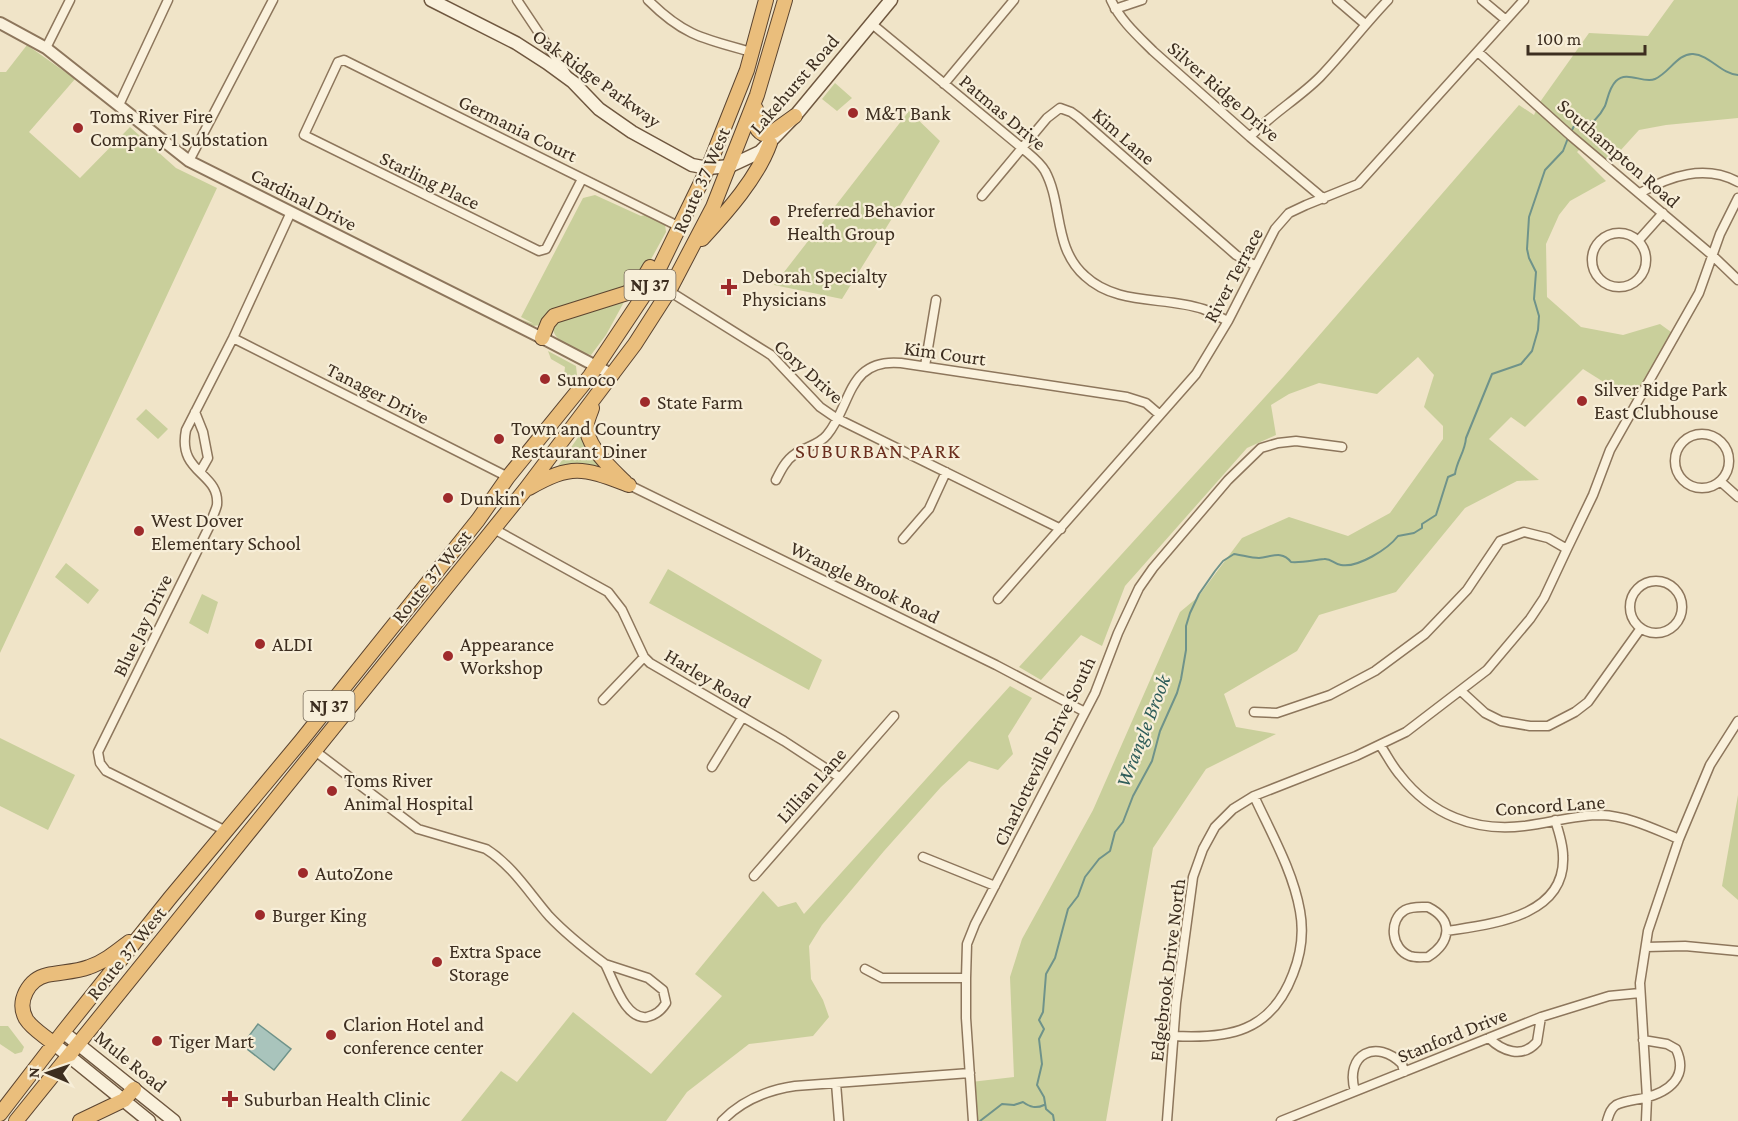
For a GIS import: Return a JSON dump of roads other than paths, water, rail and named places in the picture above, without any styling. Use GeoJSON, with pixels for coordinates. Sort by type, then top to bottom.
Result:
{"type":"FeatureCollection","features":[{"type":"Feature","properties":{"kind":"highway","name":"Route 37 West"},"geometry":{"type":"LineString","coordinates":[[0,1114],[63,1032],[478,520],[508,477],[597,366],[652,283],[708,168],[752,52],[766,0]]}},
{"type":"Feature","properties":{"kind":"highway","name":"Route 37 West"},"geometry":{"type":"LineString","coordinates":[[16,1121],[494,529],[635,344],[669,291],[713,207],[757,95],[785,0]]}},
{"type":"Feature","properties":{"kind":"highway"},"geometry":{"type":"LineString","coordinates":[[757,95],[755,122],[758,132],[763,134],[774,130],[795,116]]}},
{"type":"Feature","properties":{"kind":"highway"},"geometry":{"type":"LineString","coordinates":[[690,252],[720,219],[764,161],[770,143]]}},
{"type":"Feature","properties":{"kind":"highway"},"geometry":{"type":"LineString","coordinates":[[542,338],[554,315],[611,299],[632,290],[643,279],[657,256],[679,230]]}},
{"type":"Feature","properties":{"kind":"highway"},"geometry":{"type":"LineString","coordinates":[[596,397],[587,431],[598,452],[628,485]]}},
{"type":"Feature","properties":{"kind":"highway"},"geometry":{"type":"LineString","coordinates":[[525,490],[562,471],[575,470],[592,472],[628,485]]}},
{"type":"Feature","properties":{"kind":"highway"},"geometry":{"type":"LineString","coordinates":[[54,1044],[31,1026],[25,1017],[22,1005],[24,996],[34,980],[45,975],[87,968],[103,962],[146,930]]}},
{"type":"Feature","properties":{"kind":"highway"},"geometry":{"type":"LineString","coordinates":[[80,1121],[124,1100],[134,1089]]}},
{"type":"Feature","properties":{"kind":"main road","name":"Oak Ridge Parkway"},"geometry":{"type":"LineString","coordinates":[[431,0],[516,43],[573,82],[599,108],[632,132],[692,165],[708,168]]}},
{"type":"Feature","properties":{"kind":"main road","name":"Lakehurst Road"},"geometry":{"type":"LineString","coordinates":[[708,168],[730,166],[760,152],[770,143],[891,0]]}},
{"type":"Feature","properties":{"kind":"main road","name":"Mule Road"},"geometry":{"type":"LineString","coordinates":[[63,1032],[174,1121]]}},
{"type":"Feature","properties":{"kind":"main road","name":"Mule Road"},"geometry":{"type":"LineString","coordinates":[[54,1044],[149,1121]]}},
{"type":"Feature","properties":{"kind":"street"},"geometry":{"type":"LineString","coordinates":[[46,48],[70,0]]}},
{"type":"Feature","properties":{"kind":"street"},"geometry":{"type":"LineString","coordinates":[[119,105],[168,0]]}},
{"type":"Feature","properties":{"kind":"street"},"geometry":{"type":"LineString","coordinates":[[189,161],[273,0]]}},
{"type":"Feature","properties":{"kind":"street"},"geometry":{"type":"LineString","coordinates":[[518,0],[573,82]]}},
{"type":"Feature","properties":{"kind":"street"},"geometry":{"type":"LineString","coordinates":[[648,0],[669,20],[691,34],[752,52]]}},
{"type":"Feature","properties":{"kind":"street"},"geometry":{"type":"LineString","coordinates":[[944,84],[1014,0]]}},
{"type":"Feature","properties":{"kind":"street","name":"Silver Ridge Drive"},"geometry":{"type":"LineString","coordinates":[[1111,0],[1115,9],[1138,36],[1250,137],[1324,199]]}},
{"type":"Feature","properties":{"kind":"street"},"geometry":{"type":"LineString","coordinates":[[1115,9],[1142,0]]}},
{"type":"Feature","properties":{"kind":"street"},"geometry":{"type":"LineString","coordinates":[[1337,0],[1365,24]]}},
{"type":"Feature","properties":{"kind":"street"},"geometry":{"type":"LineString","coordinates":[[1250,137],[1320,76],[1388,0]]}},
{"type":"Feature","properties":{"kind":"street"},"geometry":{"type":"LineString","coordinates":[[1482,0],[1506,20]]}},
{"type":"Feature","properties":{"kind":"street","name":"River Terrace"},"geometry":{"type":"LineString","coordinates":[[998,599],[1196,374],[1228,321],[1275,229],[1289,213],[1358,184],[1524,0]]}},
{"type":"Feature","properties":{"kind":"street","name":"Cardinal Drive"},"geometry":{"type":"LineString","coordinates":[[0,23],[46,48],[189,161],[613,375]]}},
{"type":"Feature","properties":{"kind":"street","name":"Patmas Drive"},"geometry":{"type":"LineString","coordinates":[[872,24],[1022,148],[1044,169],[1050,183],[1063,243],[1072,262],[1084,276],[1102,288],[1123,296],[1202,309],[1228,321]]}},
{"type":"Feature","properties":{"kind":"street","name":"Southampton Road"},"geometry":{"type":"LineString","coordinates":[[1478,52],[1571,136],[1712,255],[1738,280]]}},
{"type":"Feature","properties":{"kind":"street","name":"Germania Court"},"geometry":{"type":"LineString","coordinates":[[304,135],[341,60],[582,179],[679,230]]}},
{"type":"Feature","properties":{"kind":"street","name":"Kim Lane"},"geometry":{"type":"LineString","coordinates":[[982,196],[1055,110],[1060,108],[1071,112],[1236,255],[1256,266]]}},
{"type":"Feature","properties":{"kind":"street","name":"Starling Place"},"geometry":{"type":"LineString","coordinates":[[304,135],[535,250],[546,249],[582,179]]}},
{"type":"Feature","properties":{"kind":"street"},"geometry":{"type":"LineString","coordinates":[[1640,193],[1660,182],[1683,174],[1716,174],[1738,182]]}},
{"type":"Feature","properties":{"kind":"street","name":"Edgebrook Drive North"},"geometry":{"type":"LineString","coordinates":[[1167,1121],[1176,1003],[1193,877],[1203,849],[1215,828],[1233,809],[1254,796],[1317,772],[1406,732],[1487,670],[1530,620],[1544,598],[1592,498],[1610,450],[1699,292],[1720,234],[1738,198]]}},
{"type":"Feature","properties":{"kind":"street","name":"Blue Jay Drive"},"geometry":{"type":"LineString","coordinates":[[226,831],[106,771],[98,759],[98,752],[211,523],[217,504],[214,489],[187,459],[184,447],[186,430],[233,338],[291,212]]}},
{"type":"Feature","properties":{"kind":"street"},"geometry":{"type":"LineString","coordinates":[[1638,241],[1663,213]]}},
{"type":"Feature","properties":{"kind":"street"},"geometry":{"type":"LineString","coordinates":[[1614,234],[1631,236],[1638,241],[1646,255],[1646,263],[1639,278],[1625,286],[1610,285],[1602,281],[1597,274],[1593,258],[1599,242],[1614,234]]}},
{"type":"Feature","properties":{"kind":"street","name":"Cory Drive"},"geometry":{"type":"LineString","coordinates":[[669,291],[771,355],[820,406],[836,418],[1061,529]]}},
{"type":"Feature","properties":{"kind":"street"},"geometry":{"type":"LineString","coordinates":[[925,366],[936,300]]}},
{"type":"Feature","properties":{"kind":"street","name":"Tanager Drive"},"geometry":{"type":"LineString","coordinates":[[233,338],[508,477]]}},
{"type":"Feature","properties":{"kind":"street","name":"Kim Court"},"geometry":{"type":"LineString","coordinates":[[776,480],[787,460],[824,439],[854,383],[865,372],[886,363],[925,366],[1126,397],[1146,403],[1160,415]]}},
{"type":"Feature","properties":{"kind":"street"},"geometry":{"type":"LineString","coordinates":[[195,412],[204,432],[208,459],[200,472]]}},
{"type":"Feature","properties":{"kind":"street"},"geometry":{"type":"LineString","coordinates":[[1703,434],[1719,441],[1728,456],[1729,465],[1720,481],[1705,488],[1696,488],[1681,478],[1677,471],[1676,454],[1686,440],[1703,434]]}},
{"type":"Feature","properties":{"kind":"street","name":"Charlotteville Drive South"},"geometry":{"type":"LineString","coordinates":[[974,1121],[966,978],[967,944],[975,924],[1085,712],[1138,588],[1256,451],[1278,443],[1296,441],[1342,447]]}},
{"type":"Feature","properties":{"kind":"street"},"geometry":{"type":"LineString","coordinates":[[903,539],[929,509],[946,472]]}},
{"type":"Feature","properties":{"kind":"street"},"geometry":{"type":"LineString","coordinates":[[1720,481],[1738,497]]}},
{"type":"Feature","properties":{"kind":"street","name":"Wrangle Brook Road"},"geometry":{"type":"LineString","coordinates":[[628,485],[996,665],[1085,712]]}},
{"type":"Feature","properties":{"kind":"street","name":"Harley Road"},"geometry":{"type":"LineString","coordinates":[[494,529],[608,592],[622,610],[644,657],[675,679],[784,741],[839,777]]}},
{"type":"Feature","properties":{"kind":"street"},"geometry":{"type":"LineString","coordinates":[[1254,712],[1277,713],[1298,706],[1330,695],[1375,671],[1432,627],[1467,590],[1500,541],[1524,532],[1548,538],[1568,549]]}},
{"type":"Feature","properties":{"kind":"street"},"geometry":{"type":"LineString","coordinates":[[1658,580],[1674,586],[1683,602],[1680,620],[1674,627],[1658,633],[1641,628],[1631,614],[1630,606],[1636,590],[1650,581],[1658,580]]}},
{"type":"Feature","properties":{"kind":"street"},"geometry":{"type":"LineString","coordinates":[[1461,691],[1485,713],[1501,721],[1530,726],[1548,726],[1575,712],[1588,702],[1641,628]]}},
{"type":"Feature","properties":{"kind":"street"},"geometry":{"type":"LineString","coordinates":[[603,700],[644,657]]}},
{"type":"Feature","properties":{"kind":"street","name":"Lillian Lane"},"geometry":{"type":"LineString","coordinates":[[754,876],[894,716]]}},
{"type":"Feature","properties":{"kind":"street"},"geometry":{"type":"LineString","coordinates":[[712,766],[742,718]]}},
{"type":"Feature","properties":{"kind":"street"},"geometry":{"type":"LineString","coordinates":[[1646,1121],[1647,1098],[1640,993],[1648,931],[1679,839],[1710,765],[1738,721]]}},
{"type":"Feature","properties":{"kind":"street","name":"Concord Lane"},"geometry":{"type":"LineString","coordinates":[[1380,745],[1400,776],[1424,801],[1444,815],[1490,826],[1524,826],[1590,816],[1614,816],[1632,820],[1679,839]]}},
{"type":"Feature","properties":{"kind":"street"},"geometry":{"type":"LineString","coordinates":[[315,751],[418,829],[486,849],[495,854],[576,942],[605,964],[648,978],[660,986],[666,1003],[661,1011],[643,1017],[633,1014],[625,1006],[605,964]]}},
{"type":"Feature","properties":{"kind":"street"},"geometry":{"type":"LineString","coordinates":[[1174,1036],[1216,1035],[1257,1024],[1279,1001],[1289,985],[1299,957],[1302,930],[1292,879],[1254,796]]}},
{"type":"Feature","properties":{"kind":"street"},"geometry":{"type":"LineString","coordinates":[[1448,931],[1496,923],[1521,915],[1550,897],[1562,874],[1563,864],[1562,841],[1555,820]]}},
{"type":"Feature","properties":{"kind":"street"},"geometry":{"type":"LineString","coordinates":[[922,856],[995,886]]}},
{"type":"Feature","properties":{"kind":"street"},"geometry":{"type":"LineString","coordinates":[[1428,907],[1438,912],[1444,919],[1448,931],[1444,941],[1434,953],[1428,957],[1415,958],[1403,953],[1396,944],[1394,927],[1396,920],[1404,911],[1428,907]]}},
{"type":"Feature","properties":{"kind":"street"},"geometry":{"type":"LineString","coordinates":[[1646,947],[1685,946],[1738,951]]}},
{"type":"Feature","properties":{"kind":"street"},"geometry":{"type":"LineString","coordinates":[[865,969],[882,978],[966,978]]}},
{"type":"Feature","properties":{"kind":"street","name":"Stanford Drive"},"geometry":{"type":"LineString","coordinates":[[1287,1120],[1540,1017],[1609,996],[1640,993]]}},
{"type":"Feature","properties":{"kind":"street"},"geometry":{"type":"LineString","coordinates":[[1489,1038],[1504,1050],[1511,1052],[1527,1050],[1537,1042],[1540,1017]]}},
{"type":"Feature","properties":{"kind":"street"},"geometry":{"type":"LineString","coordinates":[[1607,1121],[1610,1111],[1618,1104],[1647,1098],[1664,1091],[1674,1083],[1679,1075],[1682,1065],[1676,1049],[1667,1044],[1643,1040]]}},
{"type":"Feature","properties":{"kind":"street"},"geometry":{"type":"LineString","coordinates":[[1355,1091],[1352,1067],[1363,1054],[1376,1051],[1389,1053],[1402,1064],[1404,1072]]}},
{"type":"Feature","properties":{"kind":"street"},"geometry":{"type":"LineString","coordinates":[[722,1121],[756,1096],[774,1089],[970,1073]]}},
{"type":"Feature","properties":{"kind":"street"},"geometry":{"type":"LineString","coordinates":[[836,1083],[839,1121]]}},
{"type":"Feature","properties":{"kind":"water"},"geometry":{"type":"Polygon","coordinates":[[[258,1024],[291,1049],[274,1070],[242,1045],[258,1024]]]}},
{"type":"Feature","properties":{"kind":"waterway","name":"Wrangle Brook"},"geometry":{"type":"LineString","coordinates":[[1572,130],[1575,124],[1594,121],[1605,106],[1612,87],[1620,78],[1655,79],[1678,60],[1688,55],[1699,55],[1726,71],[1738,75]]}},
{"type":"Feature","properties":{"kind":"waterway","name":"Wrangle Brook"},"geometry":{"type":"LineString","coordinates":[[1054,1121],[1053,1115],[1046,1109],[1044,1097],[1037,1085],[1042,1064],[1039,1039],[1044,1029],[1039,1020],[1043,1012],[1046,974],[1055,958],[1068,909],[1078,896],[1085,877],[1099,859],[1110,851],[1115,832],[1123,822],[1133,796],[1152,761],[1160,731],[1181,679],[1186,650],[1186,626],[1199,594],[1223,561],[1234,554],[1253,558],[1280,555],[1291,562],[1326,559],[1339,564],[1356,564],[1372,557],[1398,536],[1414,533],[1422,528],[1422,524],[1436,515],[1448,477],[1455,474],[1466,438],[1492,374],[1521,364],[1532,351],[1539,316],[1534,299],[1536,272],[1527,249],[1529,217],[1545,170],[1563,151],[1568,138]]}},
{"type":"Feature","properties":{"kind":"waterway"},"geometry":{"type":"LineString","coordinates":[[980,1121],[1002,1104],[1014,1105],[1023,1102],[1033,1107],[1044,1105]]}},
{"type":"Feature","properties":{"kind":"place","name":"M&T Bank"},"geometry":{"type":"Point","coordinates":[853,113]}},
{"type":"Feature","properties":{"kind":"place","name":"Toms River Fire Company 1 Substation"},"geometry":{"type":"Point","coordinates":[78,128]}},
{"type":"Feature","properties":{"kind":"place","name":"Preferred Behavior Health Group"},"geometry":{"type":"Point","coordinates":[775,221]}},
{"type":"Feature","properties":{"kind":"place","name":"Deborah Specialty Physicians"},"geometry":{"type":"Point","coordinates":[729,287]}},
{"type":"Feature","properties":{"kind":"place","name":"Sunoco"},"geometry":{"type":"Point","coordinates":[545,379]}},
{"type":"Feature","properties":{"kind":"place","name":"Silver Ridge Park East Clubhouse"},"geometry":{"type":"Point","coordinates":[1582,401]}},
{"type":"Feature","properties":{"kind":"place","name":"State Farm"},"geometry":{"type":"Point","coordinates":[645,402]}},
{"type":"Feature","properties":{"kind":"place","name":"Town and Country Restaurant Diner"},"geometry":{"type":"Point","coordinates":[499,439]}},
{"type":"Feature","properties":{"kind":"place","name":"Dunkin'"},"geometry":{"type":"Point","coordinates":[448,498]}},
{"type":"Feature","properties":{"kind":"place","name":"West Dover Elementary School"},"geometry":{"type":"Point","coordinates":[139,531]}},
{"type":"Feature","properties":{"kind":"place","name":"ALDI"},"geometry":{"type":"Point","coordinates":[260,644]}},
{"type":"Feature","properties":{"kind":"place","name":"Appearance Workshop"},"geometry":{"type":"Point","coordinates":[448,656]}},
{"type":"Feature","properties":{"kind":"place","name":"Toms River Animal Hospital"},"geometry":{"type":"Point","coordinates":[332,791]}},
{"type":"Feature","properties":{"kind":"place","name":"AutoZone"},"geometry":{"type":"Point","coordinates":[303,873]}},
{"type":"Feature","properties":{"kind":"place","name":"Burger King"},"geometry":{"type":"Point","coordinates":[260,915]}},
{"type":"Feature","properties":{"kind":"place","name":"Extra Space Storage"},"geometry":{"type":"Point","coordinates":[437,962]}},
{"type":"Feature","properties":{"kind":"place","name":"Clarion Hotel and conference center"},"geometry":{"type":"Point","coordinates":[331,1035]}},
{"type":"Feature","properties":{"kind":"place","name":"Tiger Mart"},"geometry":{"type":"Point","coordinates":[157,1041]}},
{"type":"Feature","properties":{"kind":"place","name":"Suburban Health Clinic"},"geometry":{"type":"Point","coordinates":[230,1099]}},
{"type":"Feature","properties":{"kind":"district","name":"SUBURBAN PARK"},"geometry":{"type":"Point","coordinates":[878,451]}}]}
